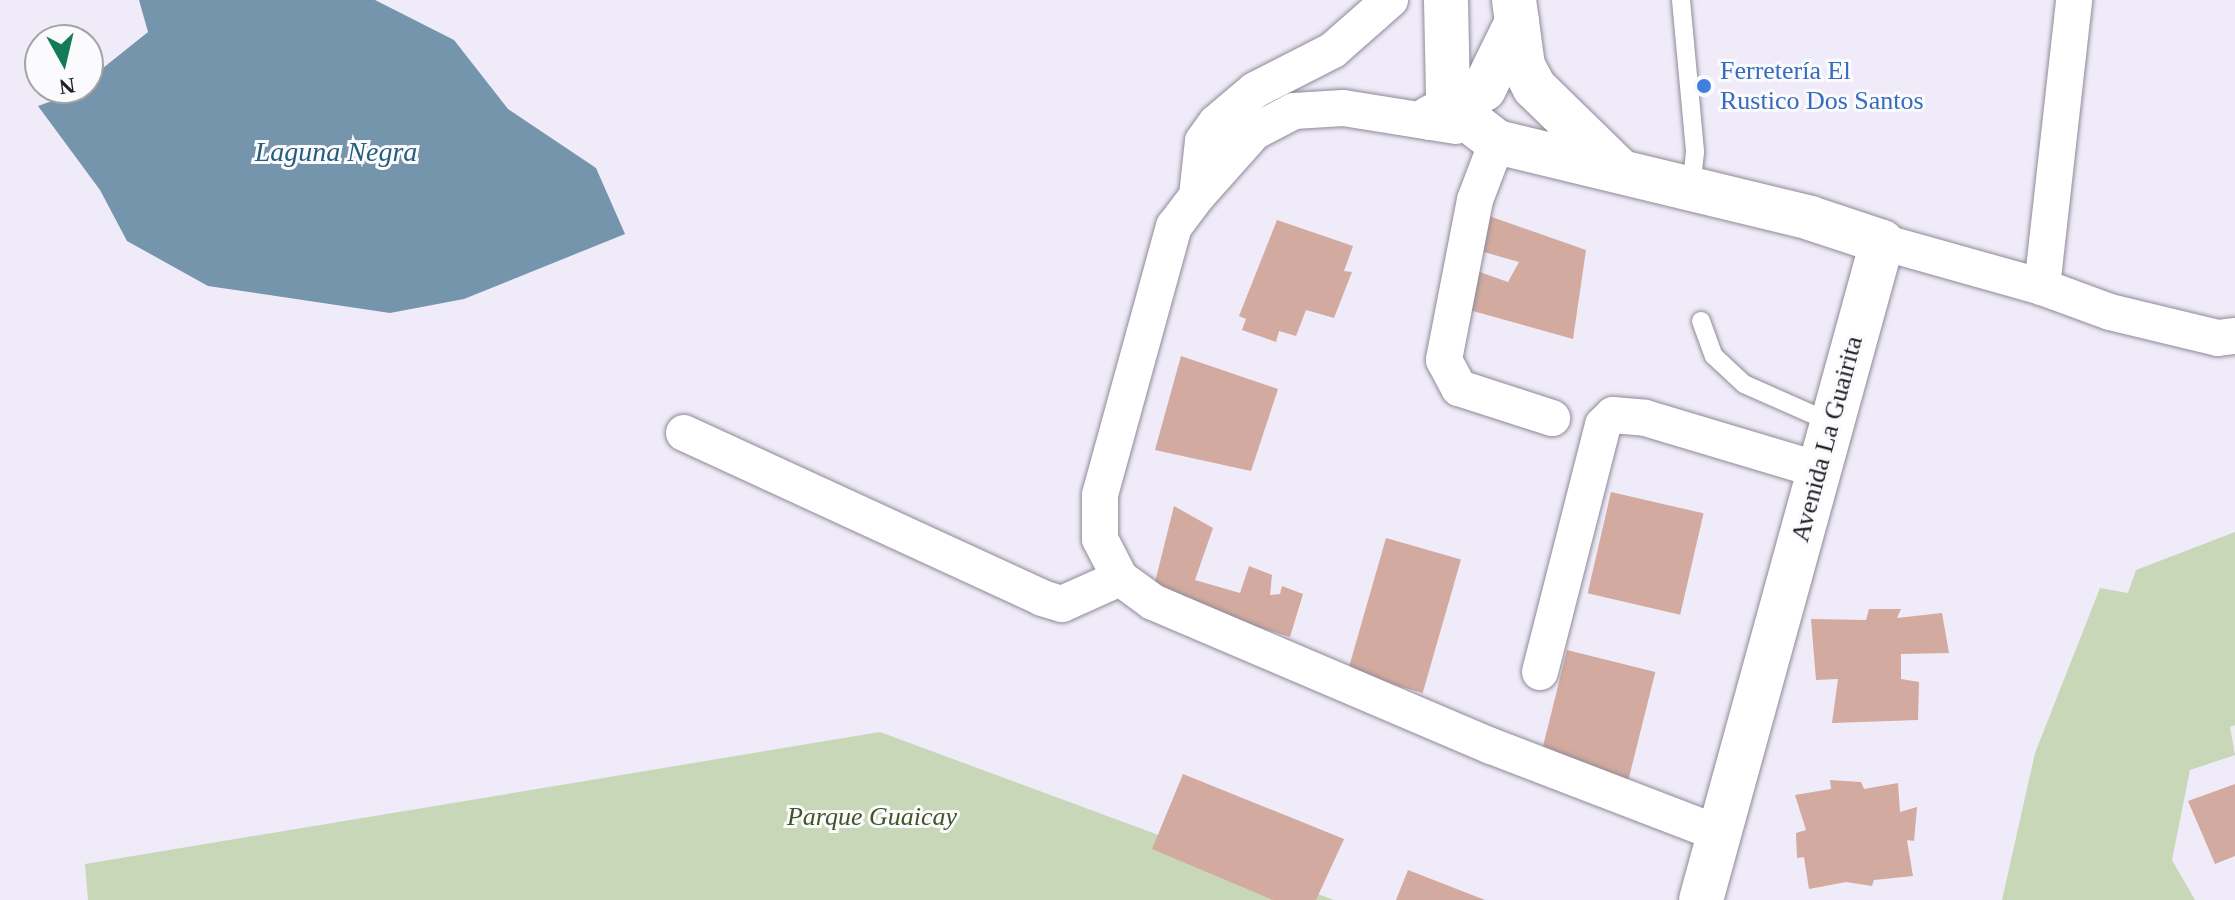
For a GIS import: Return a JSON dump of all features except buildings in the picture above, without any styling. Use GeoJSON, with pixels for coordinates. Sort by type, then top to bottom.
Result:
{"type":"FeatureCollection","features":[{"type":"Feature","properties":{"kind":"street"},"geometry":{"type":"LineString","coordinates":[[1197,196],[1203,141],[1216,123],[1255,90],[1333,50],[1390,0]]}},
{"type":"Feature","properties":{"kind":"street"},"geometry":{"type":"LineString","coordinates":[[1440,114],[1445,68],[1446,0]]}},
{"type":"Feature","properties":{"kind":"street"},"geometry":{"type":"LineString","coordinates":[[2042,287],[2074,0]]}},
{"type":"Feature","properties":{"kind":"street"},"geometry":{"type":"LineString","coordinates":[[1440,114],[1484,89],[1495,73],[1516,11]]}},
{"type":"Feature","properties":{"kind":"street"},"geometry":{"type":"LineString","coordinates":[[1516,11],[1523,66],[1534,87],[1618,169]]}},
{"type":"Feature","properties":{"kind":"street"},"geometry":{"type":"LineString","coordinates":[[1718,833],[1491,746],[1153,602],[1120,578],[1100,539],[1100,495],[1174,226],[1254,132],[1294,111],[1343,108],[1440,114],[1493,140],[1691,188],[2042,287],[2110,312],[2218,338],[2235,336]]}},
{"type":"Feature","properties":{"kind":"street"},"geometry":{"type":"LineString","coordinates":[[1493,140],[1475,200],[1444,360],[1459,388],[1552,418]]}},
{"type":"Feature","properties":{"kind":"street","name":"Avenida La Guairita"},"geometry":{"type":"LineString","coordinates":[[1701,900],[1882,242]]}},
{"type":"Feature","properties":{"kind":"street"},"geometry":{"type":"LineString","coordinates":[[1540,672],[1603,425],[1613,415],[1645,418],[1819,470]]}},
{"type":"Feature","properties":{"kind":"street"},"geometry":{"type":"LineString","coordinates":[[684,433],[1042,598],[1062,604],[1120,578]]}},
{"type":"Feature","properties":{"kind":"lane"},"geometry":{"type":"LineString","coordinates":[[1681,0],[1695,152],[1691,188]]}},
{"type":"Feature","properties":{"kind":"lane"},"geometry":{"type":"LineString","coordinates":[[1701,321],[1714,356],[1744,384],[1832,423]]}},
{"type":"Feature","properties":{"kind":"green space"},"geometry":{"type":"Polygon","coordinates":[[[2235,532],[2235,725],[2230,727],[2235,755],[2190,770],[2172,860],[2195,900],[2002,900],[2035,753],[2100,588],[2128,593],[2136,570],[2235,532]]]}},
{"type":"Feature","properties":{"kind":"green space","name":"Parque Guaicay"},"geometry":{"type":"Polygon","coordinates":[[[880,732],[1334,900],[88,900],[85,864],[880,732]]]}},
{"type":"Feature","properties":{"kind":"water","name":"Laguna Negra"},"geometry":{"type":"Polygon","coordinates":[[[139,0],[375,0],[454,40],[508,109],[596,168],[625,234],[464,299],[390,313],[208,286],[127,241],[100,190],[38,106],[104,104],[104,67],[148,32],[139,0]]]}},
{"type":"Feature","properties":{"kind":"place","name":"Ferretería El Rustico Dos Santos"},"geometry":{"type":"Point","coordinates":[1704,86]}}]}
